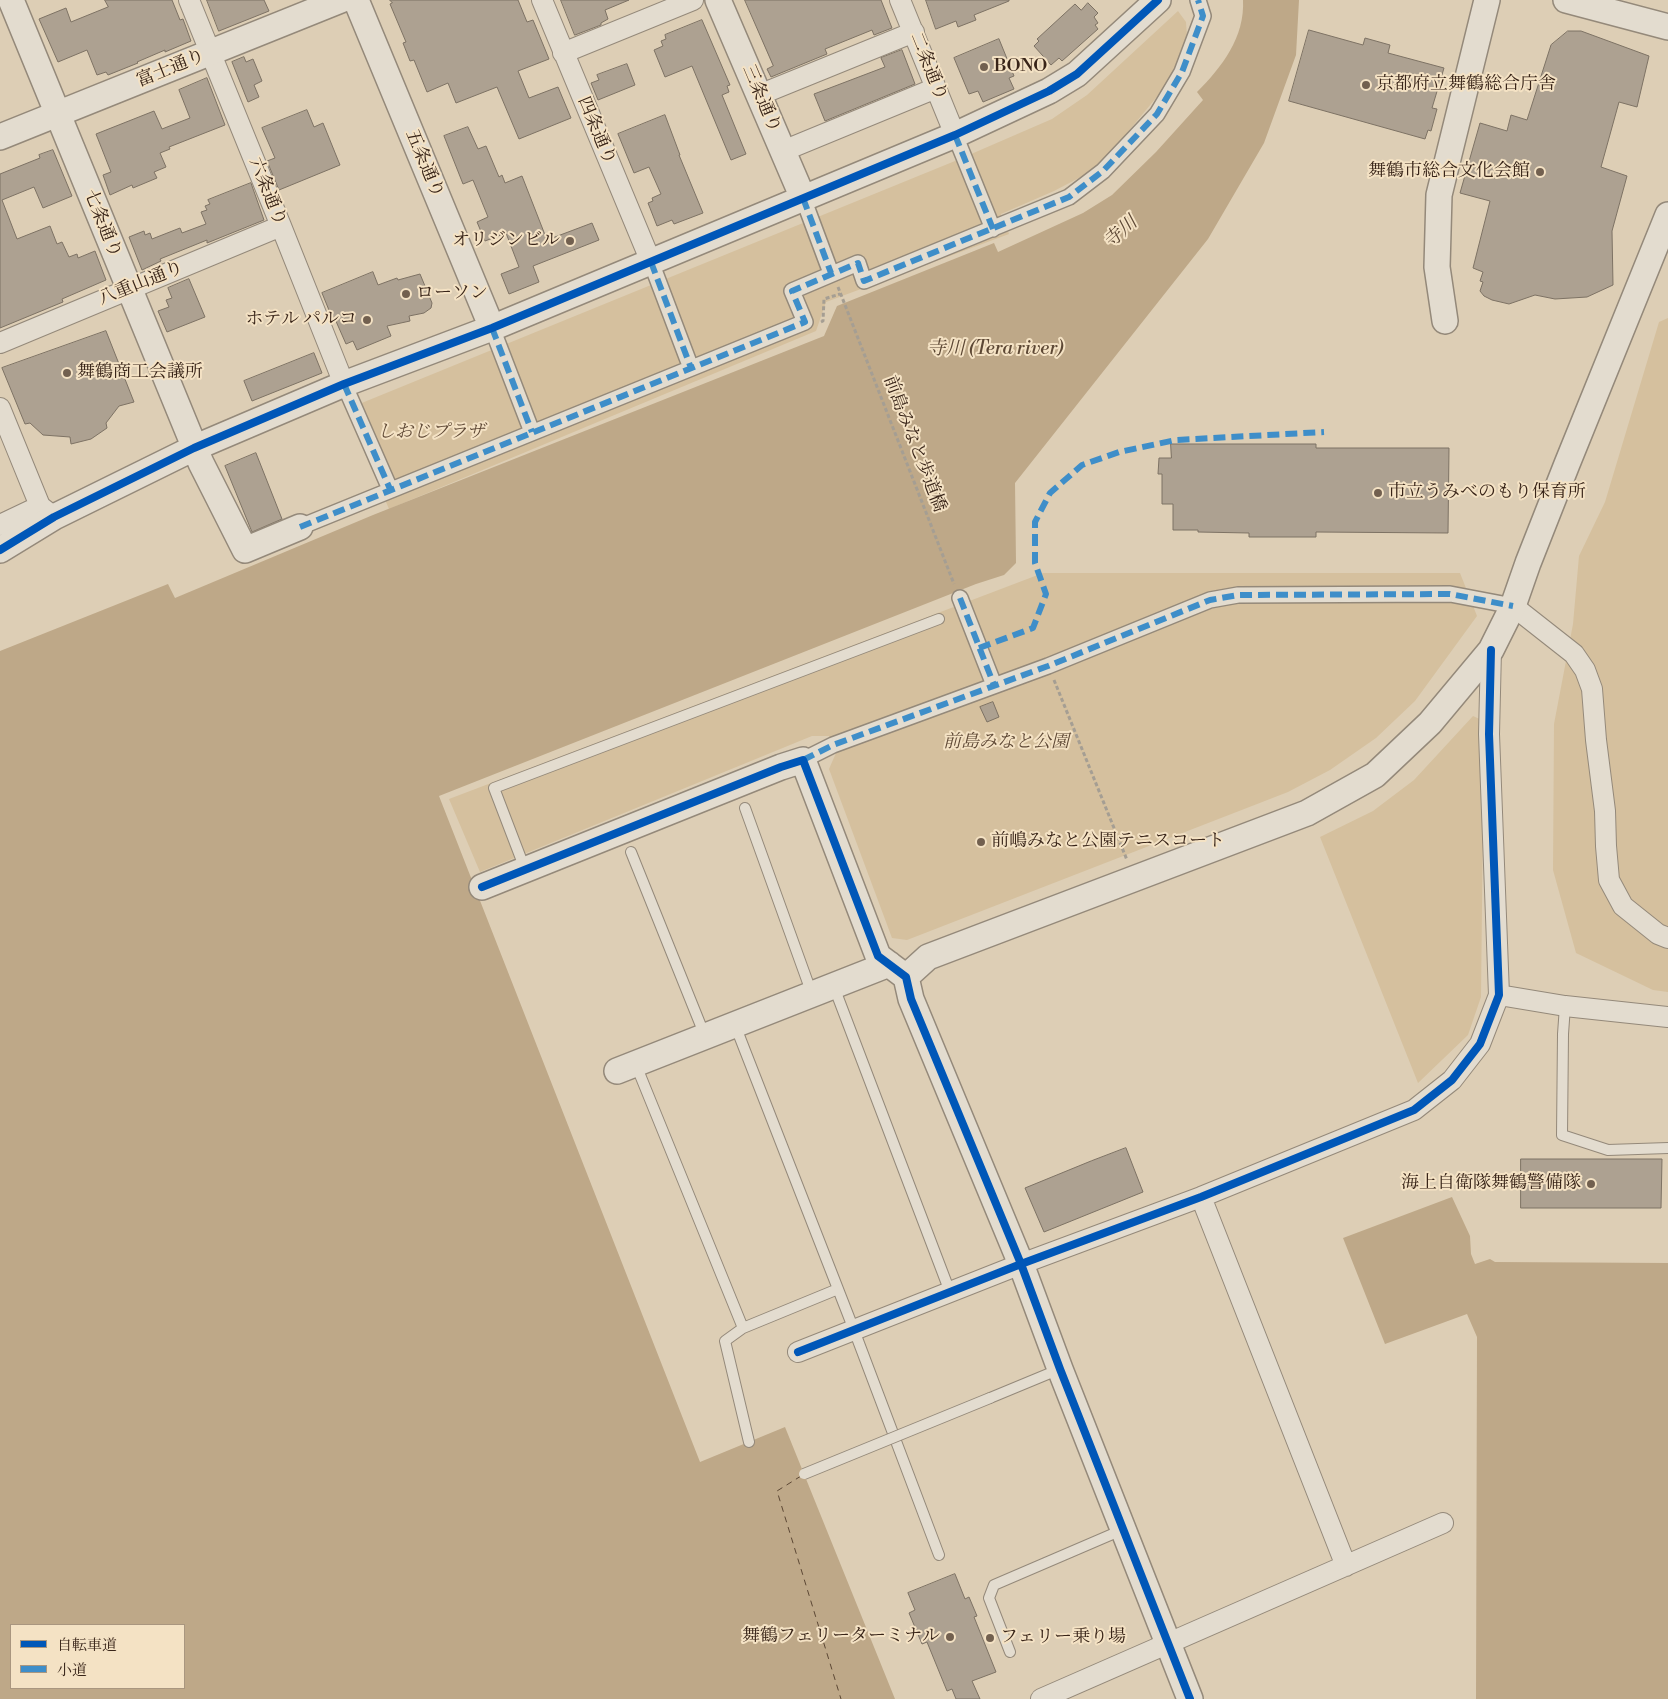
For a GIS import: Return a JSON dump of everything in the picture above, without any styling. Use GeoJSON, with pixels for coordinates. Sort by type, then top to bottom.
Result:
{"type":"FeatureCollection","features":[{"type":"Feature","properties":{"kind":"street","name":"七条通り"},"geometry":{"type":"LineString","coordinates":[[11,0],[194,448],[245,550],[300,527]]}},
{"type":"Feature","properties":{"kind":"street","name":"六条通り"},"geometry":{"type":"LineString","coordinates":[[189,0],[344,384]]}},
{"type":"Feature","properties":{"kind":"street","name":"富士通り"},"geometry":{"type":"LineString","coordinates":[[0,137],[341,0]]}},
{"type":"Feature","properties":{"kind":"street","name":"五条通り"},"geometry":{"type":"LineString","coordinates":[[356,0],[492,328]]}},
{"type":"Feature","properties":{"kind":"street","name":"四条通り"},"geometry":{"type":"LineString","coordinates":[[542,0],[651,262]]}},
{"type":"Feature","properties":{"kind":"street"},"geometry":{"type":"LineString","coordinates":[[563,53],[693,0]]}},
{"type":"Feature","properties":{"kind":"street","name":"三条通り"},"geometry":{"type":"LineString","coordinates":[[718,0],[803,198]]}},
{"type":"Feature","properties":{"kind":"street","name":"二条通り"},"geometry":{"type":"LineString","coordinates":[[900,0],[955,135]]}},
{"type":"Feature","properties":{"kind":"street"},"geometry":{"type":"LineString","coordinates":[[0,525],[47,512],[115,486],[194,448],[344,384],[492,328],[955,135],[1049,90],[1077,74],[1158,0]]}},
{"type":"Feature","properties":{"kind":"street"},"geometry":{"type":"LineString","coordinates":[[300,527],[805,322],[792,290],[831,273],[858,264],[864,281],[1068,197],[1103,171],[1157,114],[1182,72],[1203,16],[1198,0]]}},
{"type":"Feature","properties":{"kind":"street"},"geometry":{"type":"LineString","coordinates":[[1445,322],[1437,267],[1438,195],[1487,0]]}},
{"type":"Feature","properties":{"kind":"street"},"geometry":{"type":"LineString","coordinates":[[1566,0],[1668,28]]}},
{"type":"Feature","properties":{"kind":"street"},"geometry":{"type":"LineString","coordinates":[[759,95],[914,32]]}},
{"type":"Feature","properties":{"kind":"street"},"geometry":{"type":"LineString","coordinates":[[783,151],[936,88]]}},
{"type":"Feature","properties":{"kind":"street"},"geometry":{"type":"LineString","coordinates":[[955,135],[993,229]]}},
{"type":"Feature","properties":{"kind":"street"},"geometry":{"type":"LineString","coordinates":[[803,198],[831,273]]}},
{"type":"Feature","properties":{"kind":"street"},"geometry":{"type":"LineString","coordinates":[[626,1067],[823,990],[897,971],[1307,813],[1375,775],[1430,723],[1491,650],[1513,606],[1560,482],[1668,216]]}},
{"type":"Feature","properties":{"kind":"street","name":"八重山通り"},"geometry":{"type":"LineString","coordinates":[[0,343],[281,226]]}},
{"type":"Feature","properties":{"kind":"street"},"geometry":{"type":"LineString","coordinates":[[651,262],[691,368]]}},
{"type":"Feature","properties":{"kind":"street"},"geometry":{"type":"LineString","coordinates":[[492,328],[532,432]]}},
{"type":"Feature","properties":{"kind":"street"},"geometry":{"type":"LineString","coordinates":[[344,384],[390,489]]}},
{"type":"Feature","properties":{"kind":"street"},"geometry":{"type":"LineString","coordinates":[[0,408],[47,512]]}},
{"type":"Feature","properties":{"kind":"street"},"geometry":{"type":"LineString","coordinates":[[0,550],[47,512]]}},
{"type":"Feature","properties":{"kind":"street"},"geometry":{"type":"LineString","coordinates":[[482,887],[780,767],[803,760],[833,745],[1048,666],[1210,600],[1238,595],[1450,594],[1513,606],[1574,654],[1585,670],[1592,689],[1610,880],[1623,906],[1658,934],[1668,938]]}},
{"type":"Feature","properties":{"kind":"street"},"geometry":{"type":"LineString","coordinates":[[960,598],[994,685]]}},
{"type":"Feature","properties":{"kind":"street"},"geometry":{"type":"LineString","coordinates":[[798,1352],[1021,1264],[1201,1197],[1414,1110],[1452,1080],[1480,1044],[1499,994],[1489,734],[1491,650]]}},
{"type":"Feature","properties":{"kind":"street"},"geometry":{"type":"LineString","coordinates":[[803,760],[878,956],[897,971],[911,999],[1021,1264],[1060,1369],[1190,1699]]}},
{"type":"Feature","properties":{"kind":"street"},"geometry":{"type":"LineString","coordinates":[[1499,994],[1565,1006],[1668,1017]]}},
{"type":"Feature","properties":{"kind":"street"},"geometry":{"type":"LineString","coordinates":[[1201,1197],[1346,1566]]}},
{"type":"Feature","properties":{"kind":"street"},"geometry":{"type":"LineString","coordinates":[[1041,1699],[1443,1523]]}},
{"type":"Feature","properties":{"kind":"lane"},"geometry":{"type":"LineString","coordinates":[[526,870],[494,788],[938,619]]}},
{"type":"Feature","properties":{"kind":"lane"},"geometry":{"type":"LineString","coordinates":[[745,808],[950,1292]]}},
{"type":"Feature","properties":{"kind":"lane"},"geometry":{"type":"LineString","coordinates":[[631,852],[704,1036]]}},
{"type":"Feature","properties":{"kind":"lane"},"geometry":{"type":"LineString","coordinates":[[1565,1006],[1562,1135],[1608,1150],[1668,1148]]}},
{"type":"Feature","properties":{"kind":"lane"},"geometry":{"type":"LineString","coordinates":[[735,1024],[939,1555]]}},
{"type":"Feature","properties":{"kind":"lane"},"geometry":{"type":"LineString","coordinates":[[626,1067],[743,1328]]}},
{"type":"Feature","properties":{"kind":"lane"},"geometry":{"type":"LineString","coordinates":[[749,1442],[725,1342],[743,1328],[838,1289]]}},
{"type":"Feature","properties":{"kind":"lane"},"geometry":{"type":"LineString","coordinates":[[804,1474],[1060,1369]]}},
{"type":"Feature","properties":{"kind":"lane"},"geometry":{"type":"LineString","coordinates":[[1010,1652],[989,1598],[994,1586],[1123,1529]]}},
{"type":"Feature","properties":{"kind":"path"},"geometry":{"type":"LineString","coordinates":[[1048,666],[1134,879]]}},
{"type":"Feature","properties":{"kind":"green space","name":"しおじプラザ"},"geometry":{"type":"Polygon","coordinates":[[[1178,11],[1186,22],[1187,36],[1174,73],[1175,75],[1098,168],[1054,191],[1001,214],[1009,234],[826,302],[816,331],[389,509],[347,409],[955,161],[1052,119],[1087,95],[1178,11]]]}},
{"type":"Feature","properties":{"kind":"green space"},"geometry":{"type":"Polygon","coordinates":[[[1668,318],[1668,992],[1653,990],[1576,953],[1553,870],[1554,724],[1573,624],[1579,556],[1605,502],[1659,322],[1668,318]]]}},
{"type":"Feature","properties":{"kind":"green space","name":"前島みなと公園"},"geometry":{"type":"Polygon","coordinates":[[[1043,573],[1460,573],[1477,616],[1415,701],[1376,738],[1330,770],[1288,792],[907,940],[892,938],[829,769],[836,753],[829,736],[812,736],[480,872],[449,799],[1043,573]]]}},
{"type":"Feature","properties":{"kind":"green space"},"geometry":{"type":"Polygon","coordinates":[[[1473,716],[1484,721],[1481,997],[1468,1035],[1418,1083],[1320,837],[1373,811],[1414,780],[1473,716]]]}},
{"type":"Feature","properties":{"kind":"water"},"geometry":{"type":"Polygon","coordinates":[[[1243,0],[1299,0],[1296,55],[1264,143],[1208,239],[1015,483],[1016,563],[1004,575],[976,584],[439,796],[700,1462],[785,1427],[895,1699],[0,1699],[0,651],[168,584],[175,598],[373,515],[824,336],[837,306],[994,243],[998,252],[1083,213],[1112,195],[1156,152],[1203,100],[1197,92],[1223,62],[1236,39],[1243,14],[1243,0]]]}},
{"type":"Feature","properties":{"kind":"water"},"geometry":{"type":"Polygon","coordinates":[[[1452,1197],[1470,1236],[1471,1254],[1475,1264],[1490,1259],[1495,1262],[1668,1263],[1668,1699],[1476,1699],[1477,1337],[1467,1314],[1385,1344],[1343,1238],[1452,1197]]]}},
{"type":"Feature","properties":{"kind":"building"},"geometry":{"type":"Polygon","coordinates":[[[105,0],[172,0],[180,20],[183,19],[191,41],[165,52],[165,50],[108,75],[106,72],[97,75],[87,50],[58,62],[39,19],[66,8],[71,22],[108,7],[105,0]]]}},
{"type":"Feature","properties":{"kind":"building"},"geometry":{"type":"Polygon","coordinates":[[[207,0],[264,0],[269,11],[219,31],[207,0]]]}},
{"type":"Feature","properties":{"kind":"building"},"geometry":{"type":"Polygon","coordinates":[[[390,0],[518,0],[527,22],[533,20],[549,59],[518,71],[529,98],[558,87],[571,118],[519,139],[497,87],[456,103],[448,83],[427,92],[414,60],[410,61],[403,43],[406,42],[390,0]]]}},
{"type":"Feature","properties":{"kind":"building"},"geometry":{"type":"Polygon","coordinates":[[[561,0],[629,0],[605,10],[608,19],[601,23],[601,25],[575,35],[561,0]]]}},
{"type":"Feature","properties":{"kind":"building"},"geometry":{"type":"Polygon","coordinates":[[[745,0],[881,0],[892,28],[874,35],[872,30],[825,49],[827,54],[771,77],[767,69],[773,66],[745,0]]]}},
{"type":"Feature","properties":{"kind":"building"},"geometry":{"type":"Polygon","coordinates":[[[926,0],[1009,1],[974,15],[976,20],[958,27],[956,21],[936,29],[926,0]]]}},
{"type":"Feature","properties":{"kind":"building"},"geometry":{"type":"Polygon","coordinates":[[[1088,3],[1098,13],[1094,17],[1098,23],[1095,25],[1098,29],[1062,61],[1059,58],[1051,65],[1034,46],[1039,41],[1037,39],[1075,4],[1081,10],[1088,3]]]}},
{"type":"Feature","properties":{"kind":"building"},"geometry":{"type":"Polygon","coordinates":[[[702,20],[730,85],[727,86],[729,92],[722,95],[746,154],[731,160],[692,66],[665,77],[654,50],[663,46],[661,41],[666,39],[665,35],[702,20]]]}},
{"type":"Feature","properties":{"kind":"building","name":"京都府立舞鶴総合庁舎"},"geometry":{"type":"Polygon","coordinates":[[[1309,30],[1363,45],[1365,38],[1390,45],[1388,53],[1444,68],[1432,108],[1437,109],[1431,131],[1428,130],[1425,139],[1289,101],[1309,30]]]}},
{"type":"Feature","properties":{"kind":"building","name":"舞鶴市総合文化会館"},"geometry":{"type":"Polygon","coordinates":[[[1568,31],[1581,31],[1649,56],[1637,107],[1619,102],[1601,167],[1627,176],[1612,231],[1613,285],[1587,297],[1555,299],[1535,295],[1509,304],[1492,300],[1484,296],[1480,291],[1483,282],[1480,281],[1483,272],[1473,268],[1490,201],[1460,193],[1480,123],[1507,131],[1511,115],[1527,120],[1551,45],[1568,31]]]}},
{"type":"Feature","properties":{"kind":"building","name":"BONO"},"geometry":{"type":"Polygon","coordinates":[[[999,39],[1014,76],[1009,78],[1014,89],[983,102],[978,91],[969,94],[954,58],[999,39]]]}},
{"type":"Feature","properties":{"kind":"building"},"geometry":{"type":"Polygon","coordinates":[[[902,50],[915,84],[825,121],[814,94],[885,67],[881,58],[902,50]]]}},
{"type":"Feature","properties":{"kind":"building"},"geometry":{"type":"Polygon","coordinates":[[[244,57],[246,62],[253,59],[262,81],[254,85],[259,97],[248,102],[232,62],[244,57]]]}},
{"type":"Feature","properties":{"kind":"building"},"geometry":{"type":"Polygon","coordinates":[[[627,64],[635,85],[598,100],[591,83],[599,80],[597,75],[627,64]]]}},
{"type":"Feature","properties":{"kind":"building"},"geometry":{"type":"Polygon","coordinates":[[[207,78],[225,125],[169,147],[170,149],[160,153],[166,167],[154,172],[157,178],[133,188],[132,185],[110,195],[103,175],[111,172],[96,134],[154,111],[162,129],[190,118],[179,90],[207,78]]]}},
{"type":"Feature","properties":{"kind":"building"},"geometry":{"type":"Polygon","coordinates":[[[307,110],[314,127],[323,123],[340,165],[279,190],[267,161],[275,158],[262,128],[307,110]]]}},
{"type":"Feature","properties":{"kind":"building"},"geometry":{"type":"Polygon","coordinates":[[[665,115],[703,213],[674,224],[672,220],[657,226],[648,203],[653,201],[652,198],[661,194],[649,167],[634,173],[618,134],[665,115]]]}},
{"type":"Feature","properties":{"kind":"building"},"geometry":{"type":"Polygon","coordinates":[[[468,127],[478,149],[486,146],[499,177],[502,175],[505,183],[522,176],[547,240],[592,223],[599,240],[533,266],[539,282],[509,294],[501,274],[519,267],[506,233],[485,241],[477,222],[488,217],[473,180],[463,184],[444,136],[468,127]]]}},
{"type":"Feature","properties":{"kind":"building"},"geometry":{"type":"Polygon","coordinates":[[[53,150],[72,196],[43,208],[34,187],[2,200],[17,239],[50,226],[57,244],[62,242],[69,257],[77,254],[78,258],[95,251],[106,280],[62,299],[63,302],[0,328],[0,174],[40,158],[39,155],[53,150]]]}},
{"type":"Feature","properties":{"kind":"building"},"geometry":{"type":"Polygon","coordinates":[[[251,183],[264,220],[207,243],[207,240],[160,259],[161,261],[142,270],[129,237],[144,231],[145,235],[150,233],[152,239],[180,228],[182,233],[206,224],[201,212],[207,210],[205,206],[210,204],[208,200],[251,183]]]}},
{"type":"Feature","properties":{"kind":"building"},"geometry":{"type":"Polygon","coordinates":[[[373,272],[378,285],[397,278],[398,280],[420,274],[432,303],[431,308],[424,313],[409,316],[410,321],[387,326],[391,336],[357,350],[353,341],[346,344],[335,319],[333,320],[322,293],[373,272]]]}},
{"type":"Feature","properties":{"kind":"building"},"geometry":{"type":"Polygon","coordinates":[[[189,279],[205,317],[167,332],[158,311],[169,307],[166,300],[172,298],[168,288],[189,279]]]}},
{"type":"Feature","properties":{"kind":"building"},"geometry":{"type":"Polygon","coordinates":[[[106,331],[134,402],[119,406],[106,423],[107,428],[91,439],[71,444],[70,437],[43,435],[30,423],[25,424],[2,368],[106,331]]]}},
{"type":"Feature","properties":{"kind":"building"},"geometry":{"type":"Polygon","coordinates":[[[314,353],[322,373],[252,401],[244,381],[314,353]]]}},
{"type":"Feature","properties":{"kind":"building"},"geometry":{"type":"Polygon","coordinates":[[[1171,444],[1316,444],[1316,448],[1449,448],[1448,533],[1316,532],[1316,537],[1249,537],[1249,533],[1173,530],[1173,504],[1162,504],[1162,474],[1158,474],[1159,458],[1171,458],[1171,444]]]}},
{"type":"Feature","properties":{"kind":"building"},"geometry":{"type":"Polygon","coordinates":[[[256,453],[282,519],[252,532],[225,466],[256,453]]]}},
{"type":"Feature","properties":{"kind":"building"},"geometry":{"type":"Polygon","coordinates":[[[993,702],[999,717],[987,722],[980,707],[993,702]]]}},
{"type":"Feature","properties":{"kind":"building"},"geometry":{"type":"Polygon","coordinates":[[[1126,1148],[1143,1192],[1044,1232],[1025,1188],[1126,1148]]]}},
{"type":"Feature","properties":{"kind":"building","name":"海上自衛隊舞鶴警備隊"},"geometry":{"type":"Polygon","coordinates":[[[1521,1159],[1662,1159],[1661,1208],[1521,1208],[1521,1159]]]}},
{"type":"Feature","properties":{"kind":"building","name":"舞鶴フェリーターミナル"},"geometry":{"type":"Polygon","coordinates":[[[955,1574],[965,1599],[969,1597],[977,1616],[974,1617],[996,1672],[972,1681],[980,1699],[956,1699],[952,1689],[947,1691],[927,1642],[922,1644],[909,1613],[915,1610],[908,1593],[955,1574]]]}},
{"type":"Feature","properties":{"kind":"ferry route"},"geometry":{"type":"LineString","coordinates":[[801,1476],[777,1491],[841,1699]]}},
{"type":"Feature","properties":{"kind":"marked path"},"geometry":{"type":"LineString","coordinates":[[300,527],[805,322],[792,291],[858,263],[864,281],[1069,197],[1103,171],[1157,114],[1182,72],[1203,16],[1198,0]]}},
{"type":"Feature","properties":{"kind":"marked path"},"geometry":{"type":"LineString","coordinates":[[955,135],[993,229]]}},
{"type":"Feature","properties":{"kind":"marked path"},"geometry":{"type":"LineString","coordinates":[[803,198],[831,273]]}},
{"type":"Feature","properties":{"kind":"marked path"},"geometry":{"type":"LineString","coordinates":[[651,262],[691,368]]}},
{"type":"Feature","properties":{"kind":"marked path"},"geometry":{"type":"LineString","coordinates":[[492,328],[532,432]]}},
{"type":"Feature","properties":{"kind":"marked path"},"geometry":{"type":"LineString","coordinates":[[344,384],[390,489]]}},
{"type":"Feature","properties":{"kind":"marked path"},"geometry":{"type":"LineString","coordinates":[[979,648],[1033,628],[1046,594],[1035,563],[1035,522],[1050,493],[1082,465],[1119,452],[1176,440],[1324,432]]}},
{"type":"Feature","properties":{"kind":"marked path"},"geometry":{"type":"LineString","coordinates":[[803,760],[833,745],[1048,666],[1210,600],[1238,595],[1450,594],[1513,606]]}},
{"type":"Feature","properties":{"kind":"marked path"},"geometry":{"type":"LineString","coordinates":[[960,598],[994,685]]}},
{"type":"Feature","properties":{"kind":"cycle path"},"geometry":{"type":"LineString","coordinates":[[0,550],[54,517],[194,448],[344,384],[492,328],[955,135],[1049,91],[1077,74],[1158,0]]}},
{"type":"Feature","properties":{"kind":"cycle path"},"geometry":{"type":"LineString","coordinates":[[798,1352],[1021,1264],[1201,1197],[1414,1110],[1452,1080],[1480,1044],[1499,995],[1489,734],[1491,650]]}},
{"type":"Feature","properties":{"kind":"cycle path"},"geometry":{"type":"LineString","coordinates":[[482,887],[781,767],[803,760],[878,956],[906,977],[911,999],[1021,1264],[1060,1369],[1190,1699]]}},
{"type":"Feature","properties":{"kind":"place","name":"BONO"},"geometry":{"type":"Point","coordinates":[984,67]}},
{"type":"Feature","properties":{"kind":"place","name":"京都府立舞鶴総合庁舎"},"geometry":{"type":"Point","coordinates":[1366,85]}},
{"type":"Feature","properties":{"kind":"place","name":"舞鶴市総合文化会館"},"geometry":{"type":"Point","coordinates":[1540,172]}},
{"type":"Feature","properties":{"kind":"place","name":"オリジンビル"},"geometry":{"type":"Point","coordinates":[570,241]}},
{"type":"Feature","properties":{"kind":"place","name":"ローソン"},"geometry":{"type":"Point","coordinates":[406,294]}},
{"type":"Feature","properties":{"kind":"place","name":"ホテル パルコ"},"geometry":{"type":"Point","coordinates":[367,320]}},
{"type":"Feature","properties":{"kind":"place","name":"舞鶴商工会議所"},"geometry":{"type":"Point","coordinates":[67,373]}},
{"type":"Feature","properties":{"kind":"place","name":"市立うみべのもり保育所"},"geometry":{"type":"Point","coordinates":[1378,493]}},
{"type":"Feature","properties":{"kind":"place","name":"前嶋みなと公園テニスコート"},"geometry":{"type":"Point","coordinates":[981,842]}},
{"type":"Feature","properties":{"kind":"place","name":"海上自衛隊舞鶴警備隊"},"geometry":{"type":"Point","coordinates":[1591,1184]}},
{"type":"Feature","properties":{"kind":"place","name":"舞鶴フェリーターミナル"},"geometry":{"type":"Point","coordinates":[950,1637]}},
{"type":"Feature","properties":{"kind":"place","name":"フェリー乗り場"},"geometry":{"type":"Point","coordinates":[990,1638]}},
{"type":"Feature","properties":{"kind":"water label","name":"寺川"},"geometry":{"type":"Point","coordinates":[1121,233]}},
{"type":"Feature","properties":{"kind":"water label","name":"寺川 (Tera river)"},"geometry":{"type":"Point","coordinates":[995,349]}}]}
